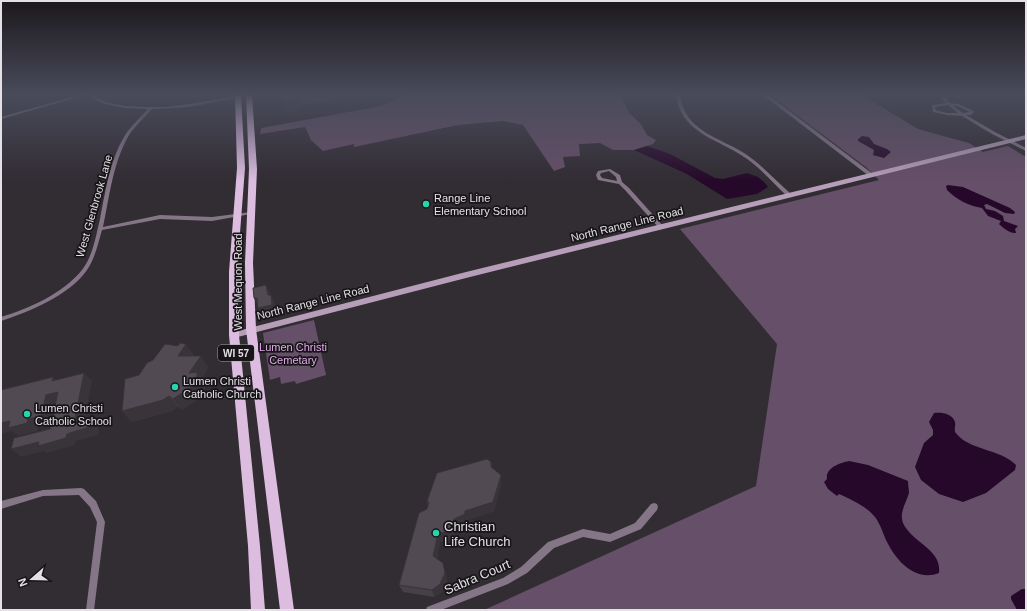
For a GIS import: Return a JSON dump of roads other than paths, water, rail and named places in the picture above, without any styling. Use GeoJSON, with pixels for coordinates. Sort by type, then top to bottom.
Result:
{"type":"FeatureCollection","features":[{"type":"Feature","properties":{"kind":"main road","name":"West Mequon Road"},"geometry":{"type":"LineString","coordinates":[[239,124],[241,168],[233,272],[234,335],[252,517],[258,610]]}},
{"type":"Feature","properties":{"kind":"main road","name":"West Mequon Road"},"geometry":{"type":"LineString","coordinates":[[251,124],[253,169],[249,263],[251,329],[287,610]]}},
{"type":"Feature","properties":{"kind":"street","name":"West Glenbrook Lane"},"geometry":{"type":"LineString","coordinates":[[1,320],[20,314],[45,301],[77,278],[89,261],[120,150],[132,129],[137,124]]}},
{"type":"Feature","properties":{"kind":"street"},"geometry":{"type":"LineString","coordinates":[[691,124],[706,134],[743,154],[789,195]]}},
{"type":"Feature","properties":{"kind":"street"},"geometry":{"type":"LineString","coordinates":[[803,124],[871,175]]}},
{"type":"Feature","properties":{"kind":"street"},"geometry":{"type":"LineString","coordinates":[[979,124],[1026,150]]}},
{"type":"Feature","properties":{"kind":"street","name":"North Range Line Road"},"geometry":{"type":"LineString","coordinates":[[234,335],[251,329],[1026,136]]}},
{"type":"Feature","properties":{"kind":"street"},"geometry":{"type":"LineString","coordinates":[[620,183],[618,176],[610,170],[600,172],[598,175],[600,179],[605,181],[620,183],[661,227]]}},
{"type":"Feature","properties":{"kind":"street"},"geometry":{"type":"LineString","coordinates":[[99,229],[160,217],[212,219],[238,216],[251,212]]}},
{"type":"Feature","properties":{"kind":"street"},"geometry":{"type":"LineString","coordinates":[[1,505],[43,493],[81,491],[93,504],[101,522],[90,610]]}},
{"type":"Feature","properties":{"kind":"street","name":"Sabra Court"},"geometry":{"type":"LineString","coordinates":[[430,610],[505,582],[524,570],[551,545],[583,533],[610,538],[638,526],[654,507]]}},
{"type":"Feature","properties":{"kind":"place","name":"Range Line Elementary School"},"geometry":{"type":"Point","coordinates":[426,204]}},
{"type":"Feature","properties":{"kind":"place","name":"Lumen Christi Catholic Church"},"geometry":{"type":"Point","coordinates":[175,387]}},
{"type":"Feature","properties":{"kind":"place","name":"Lumen Christi Catholic School"},"geometry":{"type":"Point","coordinates":[27,414]}},
{"type":"Feature","properties":{"kind":"place","name":"Christian Life Church"},"geometry":{"type":"Point","coordinates":[436,533]}},
{"type":"Feature","properties":{"kind":"park label","name":"Lumen Christi Cemetary"},"geometry":{"type":"Point","coordinates":[293,353]}}]}
